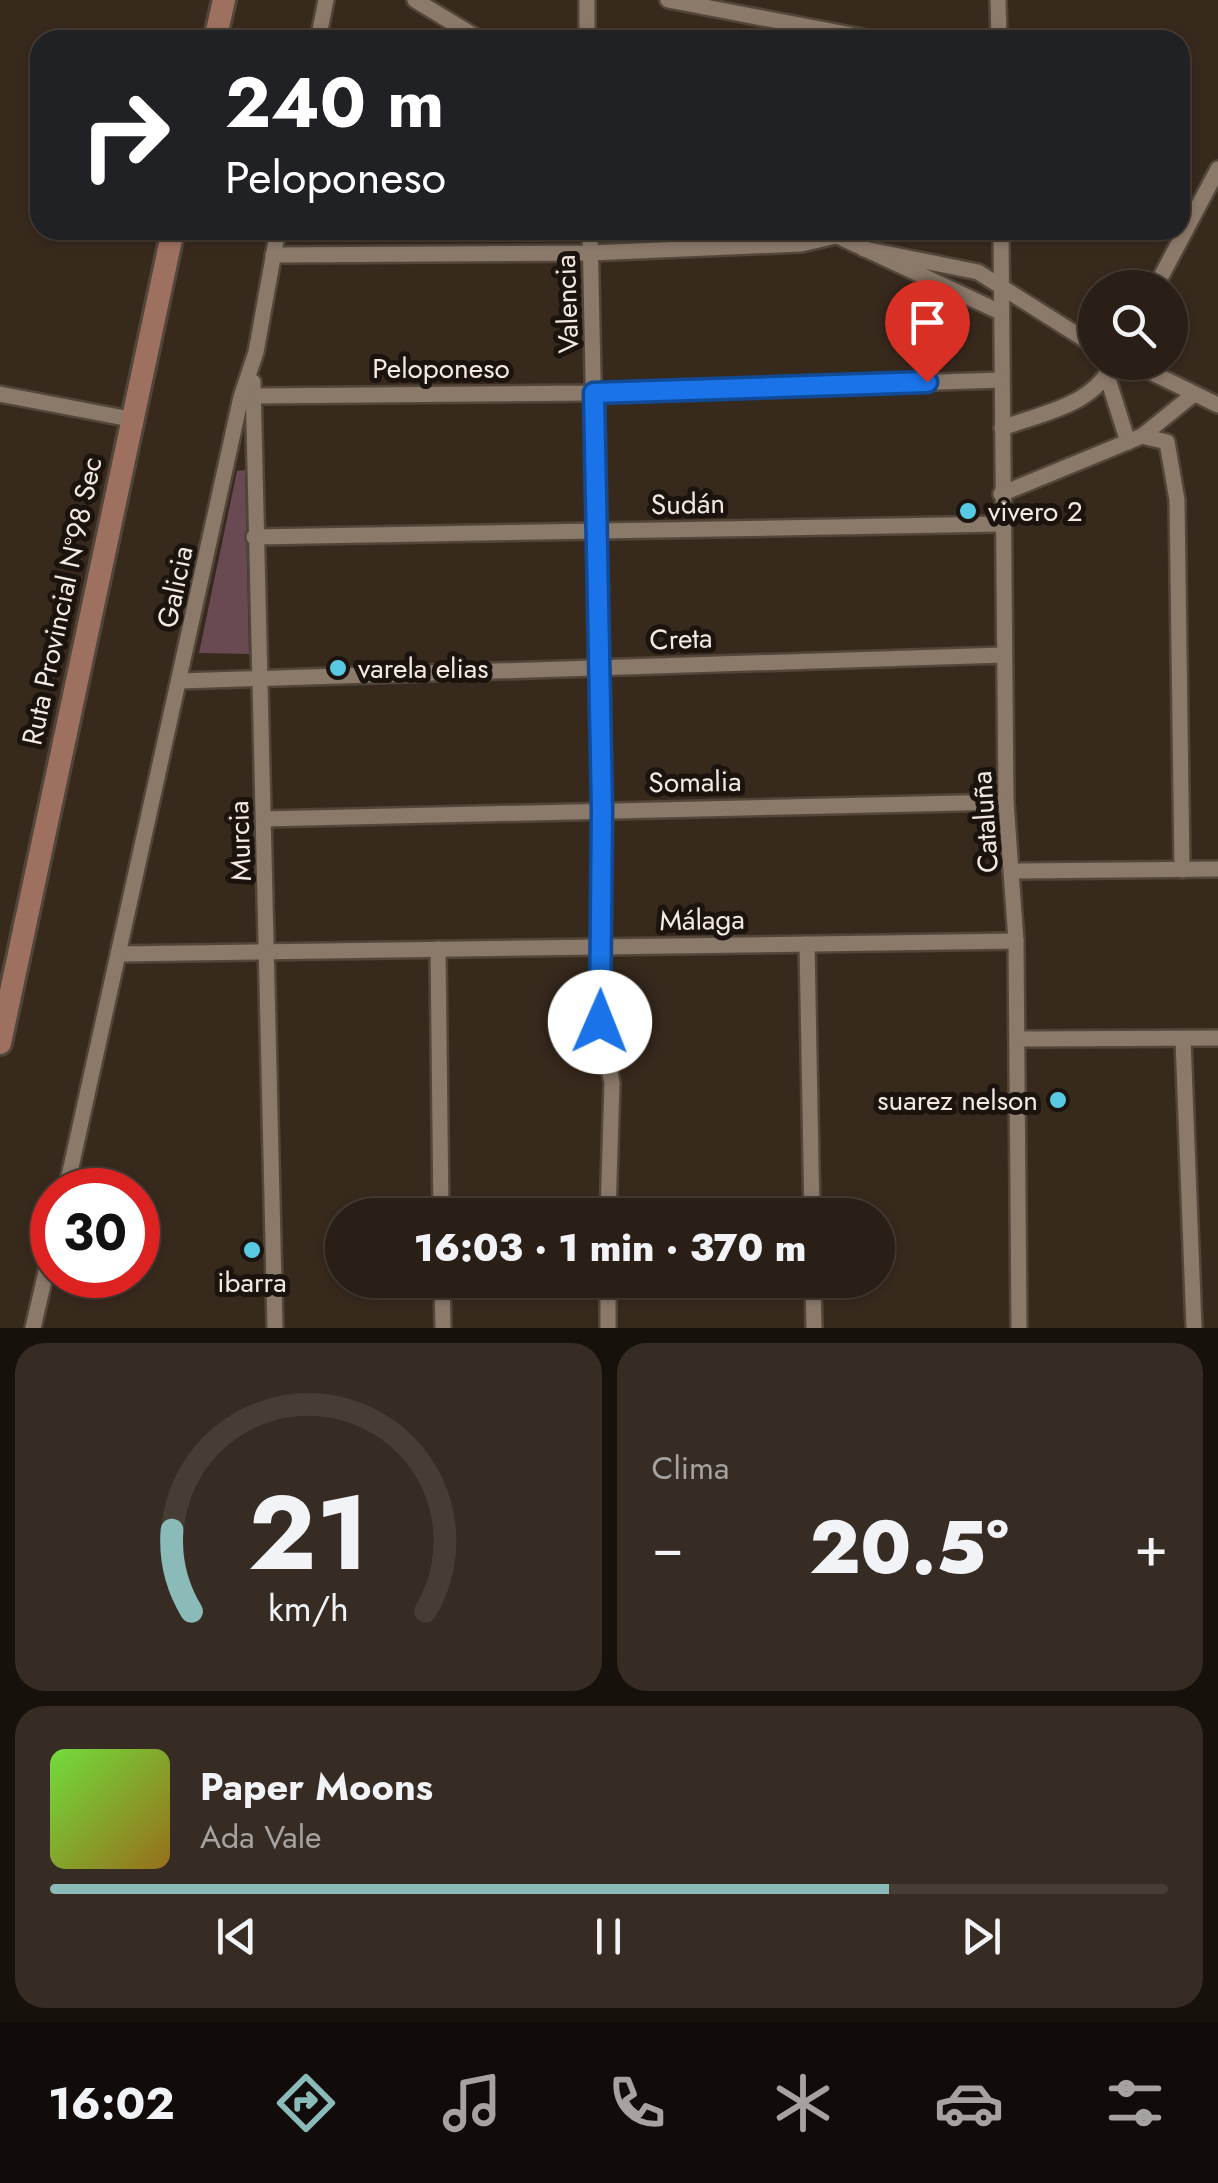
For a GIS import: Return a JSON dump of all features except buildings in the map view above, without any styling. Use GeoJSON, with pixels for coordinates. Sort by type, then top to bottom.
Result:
{"type":"FeatureCollection","features":[{"type":"Feature","properties":{"kind":"street"},"geometry":{"type":"LineString","coordinates":[[217,30],[224,0]]}},
{"type":"Feature","properties":{"kind":"street"},"geometry":{"type":"LineString","coordinates":[[320,30],[326,0]]}},
{"type":"Feature","properties":{"kind":"street"},"geometry":{"type":"LineString","coordinates":[[415,0],[464,30]]}},
{"type":"Feature","properties":{"kind":"street"},"geometry":{"type":"LineString","coordinates":[[587,0],[587,30]]}},
{"type":"Feature","properties":{"kind":"street"},"geometry":{"type":"LineString","coordinates":[[668,0],[826,30]]}},
{"type":"Feature","properties":{"kind":"street"},"geometry":{"type":"LineString","coordinates":[[998,0],[999,30]]}},
{"type":"Feature","properties":{"kind":"street"},"geometry":{"type":"LineString","coordinates":[[1190,222],[1218,169]]}},
{"type":"Feature","properties":{"kind":"street","name":"Ruta Provincial Nº98 Sec"},"geometry":{"type":"LineString","coordinates":[[0,1043],[171,240]]}},
{"type":"Feature","properties":{"kind":"street","name":"Galicia"},"geometry":{"type":"LineString","coordinates":[[71,1168],[256,352],[276,240]]}},
{"type":"Feature","properties":{"kind":"street","name":"Valencia"},"geometry":{"type":"LineString","coordinates":[[590,240],[602,809],[600,1022],[612,1083],[609,1198]]}},
{"type":"Feature","properties":{"kind":"street"},"geometry":{"type":"LineString","coordinates":[[272,255],[590,253],[800,244],[811,240]]}},
{"type":"Feature","properties":{"kind":"street"},"geometry":{"type":"LineString","coordinates":[[845,240],[1000,312]]}},
{"type":"Feature","properties":{"kind":"street","name":"Cataluña"},"geometry":{"type":"LineString","coordinates":[[1001,240],[1006,802],[1016,941],[1019,1328]]}},
{"type":"Feature","properties":{"kind":"street"},"geometry":{"type":"LineString","coordinates":[[1165,270],[1180,240]]}},
{"type":"Feature","properties":{"kind":"street"},"geometry":{"type":"LineString","coordinates":[[864,249],[963,267],[1001,286],[1078,335]]}},
{"type":"Feature","properties":{"kind":"street","name":"Peloponeso"},"geometry":{"type":"LineString","coordinates":[[246,396],[594,393],[1001,380]]}},
{"type":"Feature","properties":{"kind":"street"},"geometry":{"type":"LineString","coordinates":[[1002,428],[1080,399],[1099,380]]}},
{"type":"Feature","properties":{"kind":"street"},"geometry":{"type":"LineString","coordinates":[[1114,380],[1135,439]]}},
{"type":"Feature","properties":{"kind":"street"},"geometry":{"type":"LineString","coordinates":[[1166,380],[1218,404]]}},
{"type":"Feature","properties":{"kind":"street"},"geometry":{"type":"LineString","coordinates":[[0,394],[130,419]]}},
{"type":"Feature","properties":{"kind":"street"},"geometry":{"type":"LineString","coordinates":[[1001,494],[1135,439],[1194,394]]}},
{"type":"Feature","properties":{"kind":"street","name":"Murcia"},"geometry":{"type":"LineString","coordinates":[[246,396],[264,818],[274,1328]]}},
{"type":"Feature","properties":{"kind":"street"},"geometry":{"type":"LineString","coordinates":[[1135,439],[1166,442],[1177,500],[1182,870]]}},
{"type":"Feature","properties":{"kind":"street","name":"Sudán"},"geometry":{"type":"LineString","coordinates":[[254,537],[1002,524]]}},
{"type":"Feature","properties":{"kind":"street","name":"Creta"},"geometry":{"type":"LineString","coordinates":[[180,681],[1004,654]]}},
{"type":"Feature","properties":{"kind":"street","name":"Somalia"},"geometry":{"type":"LineString","coordinates":[[264,818],[1006,802]]}},
{"type":"Feature","properties":{"kind":"street"},"geometry":{"type":"LineString","coordinates":[[1013,871],[1218,869]]}},
{"type":"Feature","properties":{"kind":"street","name":"Málaga"},"geometry":{"type":"LineString","coordinates":[[120,954],[1016,941]]}},
{"type":"Feature","properties":{"kind":"street"},"geometry":{"type":"LineString","coordinates":[[807,944],[812,1198]]}},
{"type":"Feature","properties":{"kind":"street"},"geometry":{"type":"LineString","coordinates":[[438,949],[441,1198]]}},
{"type":"Feature","properties":{"kind":"street"},"geometry":{"type":"LineString","coordinates":[[1018,1039],[1218,1038]]}},
{"type":"Feature","properties":{"kind":"street"},"geometry":{"type":"LineString","coordinates":[[1183,1039],[1194,1328]]}},
{"type":"Feature","properties":{"kind":"street"},"geometry":{"type":"LineString","coordinates":[[33,1328],[40,1298]]}},
{"type":"Feature","properties":{"kind":"street"},"geometry":{"type":"LineString","coordinates":[[442,1298],[443,1328]]}},
{"type":"Feature","properties":{"kind":"street"},"geometry":{"type":"LineString","coordinates":[[608,1298],[608,1328]]}},
{"type":"Feature","properties":{"kind":"street"},"geometry":{"type":"LineString","coordinates":[[813,1298],[814,1328]]}},
{"type":"Feature","properties":{"kind":"shaded area"},"geometry":{"type":"Polygon","coordinates":[[[245,470],[249,654],[199,653],[237,471],[245,470]]]}},
{"type":"Feature","properties":{"kind":"place","name":"vivero 2"},"geometry":{"type":"Point","coordinates":[968,511]}},
{"type":"Feature","properties":{"kind":"place","name":"varela elias"},"geometry":{"type":"Point","coordinates":[338,668]}},
{"type":"Feature","properties":{"kind":"place","name":"suarez nelson"},"geometry":{"type":"Point","coordinates":[1058,1100]}},
{"type":"Feature","properties":{"kind":"place","name":"ibarra"},"geometry":{"type":"Point","coordinates":[252,1250]}},
{"type":"Feature","properties":{"kind":"route"},"geometry":{"type":"LineString","coordinates":[[600,1022],[602,809],[594,393],[927,382]]}}]}
